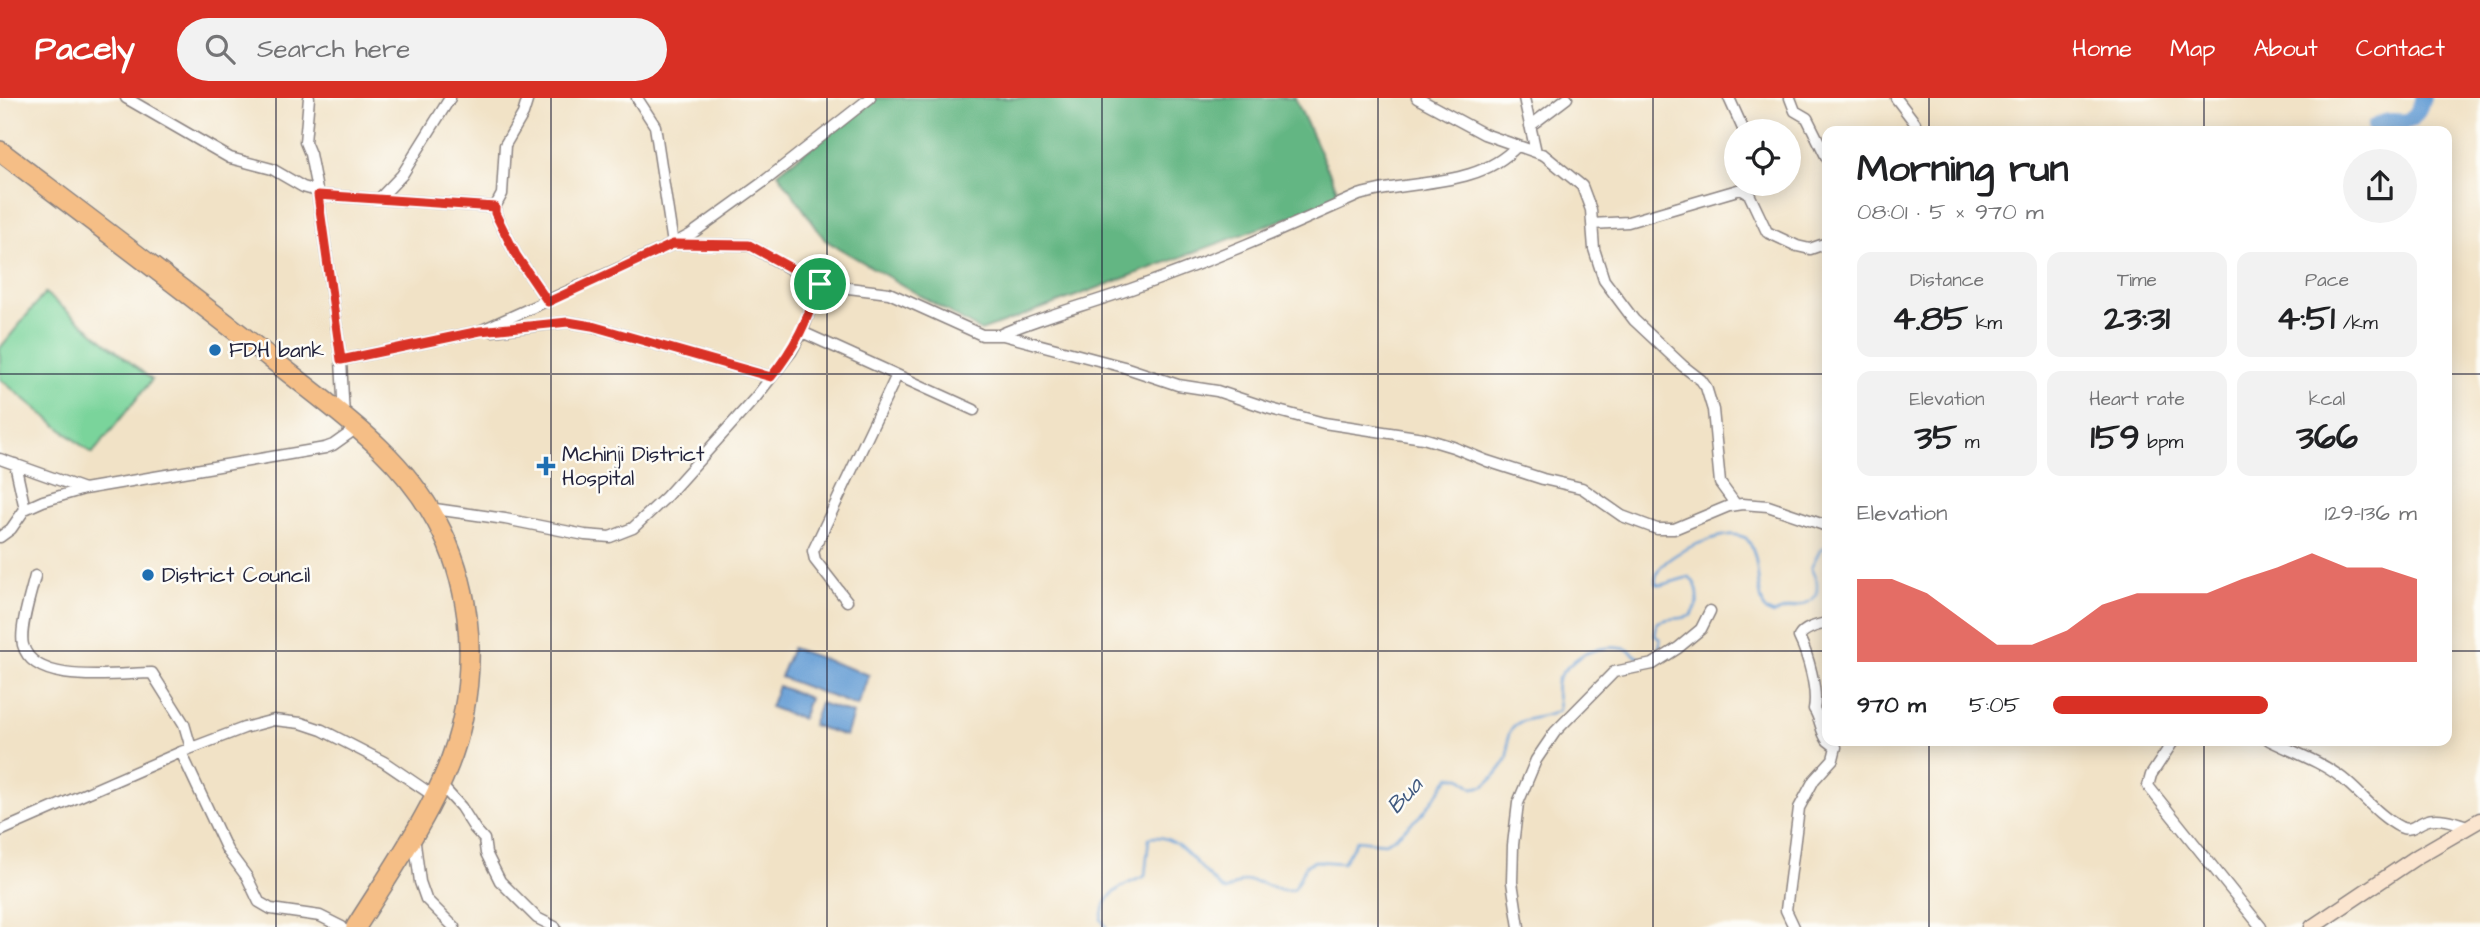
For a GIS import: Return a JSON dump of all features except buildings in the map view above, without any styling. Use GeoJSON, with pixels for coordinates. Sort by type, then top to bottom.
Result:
{"type":"FeatureCollection","features":[{"type":"Feature","properties":{"kind":"highway"},"geometry":{"type":"LineString","coordinates":[[0,151],[203,305],[389,454],[428,508],[450,548],[466,606],[470,635],[470,660],[457,744],[437,790],[356,927]]}},
{"type":"Feature","properties":{"kind":"street"},"geometry":{"type":"LineString","coordinates":[[126,98],[230,158],[272,169],[318,193],[495,207]]}},
{"type":"Feature","properties":{"kind":"street"},"geometry":{"type":"LineString","coordinates":[[0,537],[11,529],[25,509],[43,501],[85,489],[325,448],[333,445],[351,423],[318,193],[305,142],[310,98]]}},
{"type":"Feature","properties":{"kind":"street"},"geometry":{"type":"LineString","coordinates":[[379,199],[401,174],[450,98]]}},
{"type":"Feature","properties":{"kind":"street"},"geometry":{"type":"LineString","coordinates":[[528,98],[523,114],[505,145],[502,194],[495,213],[516,255],[548,302]]}},
{"type":"Feature","properties":{"kind":"street"},"geometry":{"type":"LineString","coordinates":[[637,98],[655,126],[673,244]]}},
{"type":"Feature","properties":{"kind":"street"},"geometry":{"type":"LineString","coordinates":[[480,331],[690,235],[762,183],[870,98]]}},
{"type":"Feature","properties":{"kind":"street"},"geometry":{"type":"LineString","coordinates":[[1417,98],[1484,134],[1556,162],[1582,186],[1587,195],[1594,249],[1604,281],[1634,320],[1706,387],[1713,410],[1720,483],[1736,505]]}},
{"type":"Feature","properties":{"kind":"street"},"geometry":{"type":"LineString","coordinates":[[1524,98],[1536,152]]}},
{"type":"Feature","properties":{"kind":"street"},"geometry":{"type":"LineString","coordinates":[[1530,126],[1567,98]]}},
{"type":"Feature","properties":{"kind":"street"},"geometry":{"type":"LineString","coordinates":[[1729,98],[1739,119]]}},
{"type":"Feature","properties":{"kind":"street"},"geometry":{"type":"LineString","coordinates":[[1790,98],[1796,111],[1807,118],[1822,148]]}},
{"type":"Feature","properties":{"kind":"street"},"geometry":{"type":"LineString","coordinates":[[1896,98],[1915,126]]}},
{"type":"Feature","properties":{"kind":"street"},"geometry":{"type":"LineString","coordinates":[[999,335],[1031,321],[1189,268],[1359,195],[1375,190],[1437,182],[1480,170],[1498,162],[1517,146]]}},
{"type":"Feature","properties":{"kind":"street"},"geometry":{"type":"LineString","coordinates":[[1592,224],[1628,222],[1724,193]]}},
{"type":"Feature","properties":{"kind":"street"},"geometry":{"type":"LineString","coordinates":[[1750,196],[1767,232],[1797,246],[1810,249],[1822,245]]}},
{"type":"Feature","properties":{"kind":"street"},"geometry":{"type":"LineString","coordinates":[[673,244],[749,245],[820,284],[889,293],[982,335],[999,335],[1124,367],[1178,385],[1217,391],[1324,423],[1423,438],[1509,468],[1582,488],[1622,516],[1657,528],[1674,529],[1736,505],[1768,506],[1822,524]]}},
{"type":"Feature","properties":{"kind":"street"},"geometry":{"type":"LineString","coordinates":[[428,508],[505,519],[585,535],[610,537],[633,528],[665,498],[791,352],[820,284]]}},
{"type":"Feature","properties":{"kind":"street"},"geometry":{"type":"LineString","coordinates":[[341,360],[480,331],[568,322],[592,326],[771,377]]}},
{"type":"Feature","properties":{"kind":"street"},"geometry":{"type":"LineString","coordinates":[[802,331],[974,410]]}},
{"type":"Feature","properties":{"kind":"street"},"geometry":{"type":"LineString","coordinates":[[847,601],[815,560],[813,551],[897,375]]}},
{"type":"Feature","properties":{"kind":"street"},"geometry":{"type":"LineString","coordinates":[[0,459],[85,489]]}},
{"type":"Feature","properties":{"kind":"street"},"geometry":{"type":"LineString","coordinates":[[15,464],[25,509]]}},
{"type":"Feature","properties":{"kind":"street"},"geometry":{"type":"LineString","coordinates":[[35,576],[22,634],[23,646],[29,655],[37,663],[62,675],[152,673],[184,724],[186,750],[227,850],[247,877],[258,902],[271,909],[320,916],[342,927]]}},
{"type":"Feature","properties":{"kind":"street"},"geometry":{"type":"LineString","coordinates":[[1519,927],[1512,882],[1513,845],[1518,803],[1536,760],[1555,732],[1614,672],[1653,664],[1701,629],[1710,611]]}},
{"type":"Feature","properties":{"kind":"street"},"geometry":{"type":"LineString","coordinates":[[1822,624],[1801,633],[1799,637],[1806,651],[1810,676],[1815,684],[1817,699],[1814,707],[1821,720],[1822,729]]}},
{"type":"Feature","properties":{"kind":"street"},"geometry":{"type":"LineString","coordinates":[[0,831],[186,750],[244,728],[274,720],[301,723],[322,730],[384,762],[437,790],[461,807],[484,839],[486,853],[500,881],[537,918],[555,927]]}},
{"type":"Feature","properties":{"kind":"street"},"geometry":{"type":"LineString","coordinates":[[1794,927],[1786,910],[1800,808],[1814,780],[1833,759],[1835,746]]}},
{"type":"Feature","properties":{"kind":"street"},"geometry":{"type":"LineString","coordinates":[[2170,746],[2151,775],[2148,786],[2261,927]]}},
{"type":"Feature","properties":{"kind":"street"},"geometry":{"type":"LineString","coordinates":[[2282,746],[2318,762],[2334,773],[2399,827],[2415,828],[2425,821],[2438,820],[2474,823]]}},
{"type":"Feature","properties":{"kind":"street"},"geometry":{"type":"LineString","coordinates":[[2312,927],[2418,856],[2474,823]]}},
{"type":"Feature","properties":{"kind":"street"},"geometry":{"type":"LineString","coordinates":[[413,833],[420,882],[426,899],[454,927]]}},
{"type":"Feature","properties":{"kind":"green space"},"geometry":{"type":"Polygon","coordinates":[[[873,98],[1295,98],[1341,198],[981,331],[825,240],[778,173],[873,98]]]}},
{"type":"Feature","properties":{"kind":"green space"},"geometry":{"type":"Polygon","coordinates":[[[45,293],[152,380],[92,454],[0,379],[0,348],[45,293]]]}},
{"type":"Feature","properties":{"kind":"water"},"geometry":{"type":"Polygon","coordinates":[[[792,648],[869,675],[857,706],[780,677],[792,648]]]}},
{"type":"Feature","properties":{"kind":"water"},"geometry":{"type":"Polygon","coordinates":[[[778,686],[809,698],[802,719],[770,707],[778,686]]]}},
{"type":"Feature","properties":{"kind":"water"},"geometry":{"type":"Polygon","coordinates":[[[820,703],[853,714],[846,736],[812,725],[820,703]]]}},
{"type":"Feature","properties":{"kind":"waterway","name":"Bua"},"geometry":{"type":"LineString","coordinates":[[2377,126],[2390,121],[2408,121],[2418,110],[2423,98]]}},
{"type":"Feature","properties":{"kind":"waterway","name":"Bua"},"geometry":{"type":"LineString","coordinates":[[1106,927],[1101,919],[1111,896],[1122,887],[1145,876],[1149,838],[1170,840],[1225,891],[1245,881],[1288,890],[1294,889],[1306,865],[1315,861],[1343,863],[1357,840],[1385,843],[1393,839],[1422,814],[1450,777],[1460,777],[1473,788],[1484,786],[1507,758],[1512,728],[1522,721],[1559,710],[1557,682],[1574,661],[1592,651],[1613,648],[1626,649],[1640,658],[1648,658],[1655,654],[1659,647],[1660,639],[1655,636],[1657,623],[1692,615],[1698,595],[1696,585],[1689,577],[1656,584],[1662,566],[1683,550],[1720,537],[1733,535],[1746,538],[1754,553],[1765,610],[1774,614],[1802,605],[1817,595],[1817,582],[1811,568],[1822,549]]}},
{"type":"Feature","properties":{"kind":"place","name":"FDH bank"},"geometry":{"type":"Point","coordinates":[215,350]}},
{"type":"Feature","properties":{"kind":"place","name":"Mchinji District Hospital"},"geometry":{"type":"Point","coordinates":[546,466]}},
{"type":"Feature","properties":{"kind":"place","name":"District Council"},"geometry":{"type":"Point","coordinates":[148,575]}},
{"type":"Feature","properties":{"kind":"route"},"geometry":{"type":"LineString","coordinates":[[318,195],[495,207],[495,213],[516,255],[548,302],[673,244],[749,245],[820,284],[791,352],[771,377],[592,326],[568,322],[480,331],[341,360],[318,195]]}}]}
